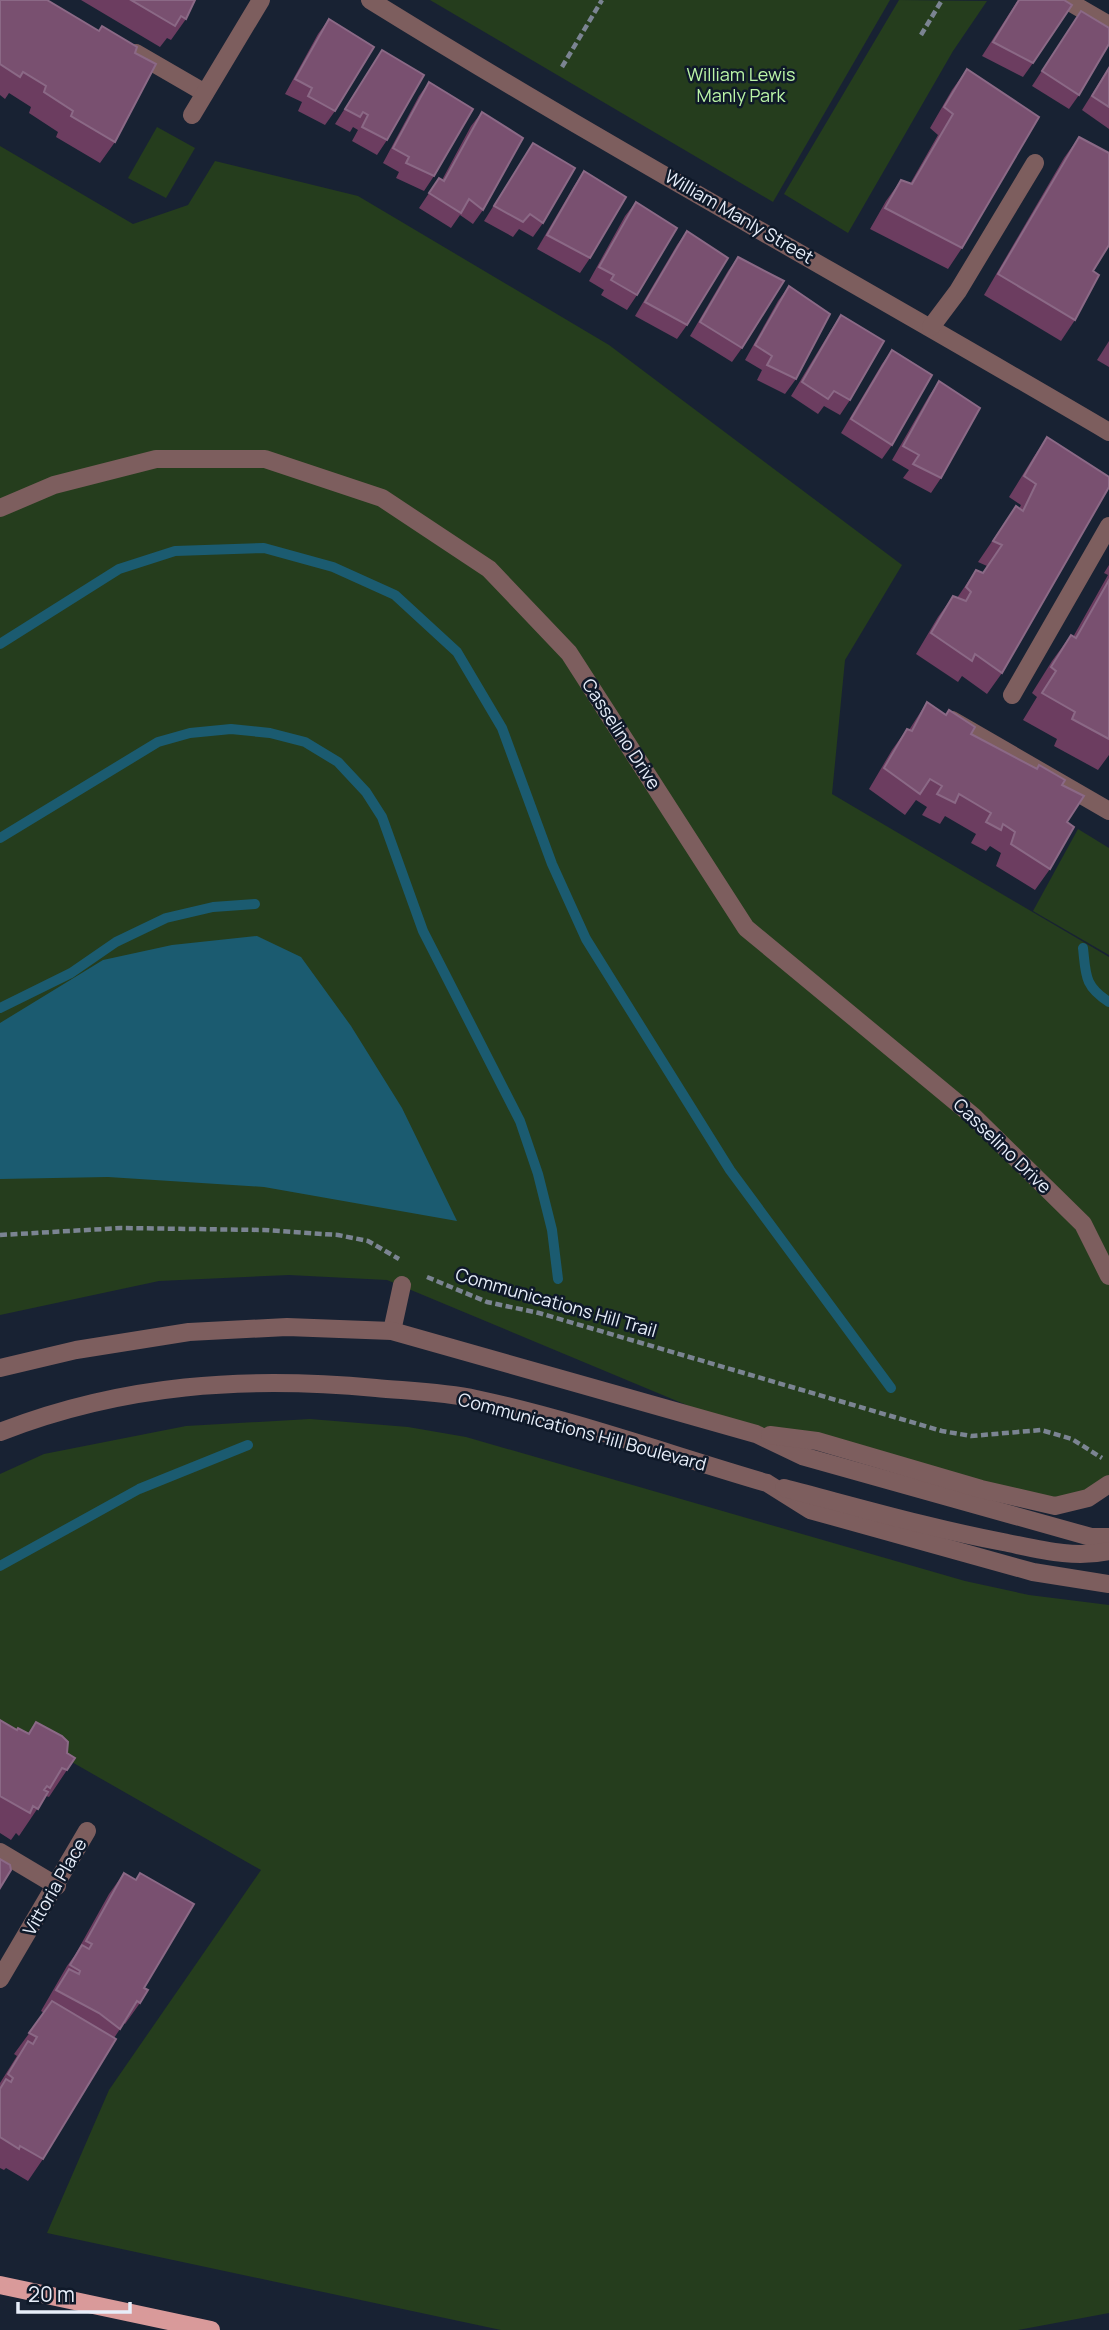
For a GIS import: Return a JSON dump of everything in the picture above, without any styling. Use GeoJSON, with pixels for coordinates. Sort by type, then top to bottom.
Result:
{"type":"FeatureCollection","features":[{"type":"Feature","properties":{"kind":"main road"},"geometry":{"type":"LineString","coordinates":[[0,2285],[211,2330]]}},
{"type":"Feature","properties":{"kind":"street"},"geometry":{"type":"LineString","coordinates":[[192,115],[261,0]]}},
{"type":"Feature","properties":{"kind":"street","name":"William Manly Street"},"geometry":{"type":"LineString","coordinates":[[370,0],[537,104],[931,327],[1109,432]]}},
{"type":"Feature","properties":{"kind":"street"},"geometry":{"type":"LineString","coordinates":[[1066,0],[1109,25]]}},
{"type":"Feature","properties":{"kind":"street"},"geometry":{"type":"LineString","coordinates":[[122,46],[205,93]]}},
{"type":"Feature","properties":{"kind":"street"},"geometry":{"type":"LineString","coordinates":[[931,327],[958,291],[1035,163]]}},
{"type":"Feature","properties":{"kind":"street","name":"Casselino Drive"},"geometry":{"type":"LineString","coordinates":[[0,508],[54,485],[156,459],[265,459],[382,498],[489,569],[569,653],[746,928],[973,1116],[1083,1224],[1109,1276]]}},
{"type":"Feature","properties":{"kind":"street"},"geometry":{"type":"LineString","coordinates":[[1012,695],[1109,526]]}},
{"type":"Feature","properties":{"kind":"street"},"geometry":{"type":"LineString","coordinates":[[932,709],[1109,811]]}},
{"type":"Feature","properties":{"kind":"street"},"geometry":{"type":"LineString","coordinates":[[392,1331],[402,1285]]}},
{"type":"Feature","properties":{"kind":"street"},"geometry":{"type":"LineString","coordinates":[[0,1368],[76,1350],[189,1332],[287,1327],[392,1331],[756,1434],[817,1441],[981,1489],[1055,1506],[1088,1498],[1109,1484]]}},
{"type":"Feature","properties":{"kind":"street","name":"Communications Hill Boulevard"},"geometry":{"type":"LineString","coordinates":[[0,1432],[39,1417],[120,1395],[238,1383],[312,1382],[475,1399],[767,1483],[810,1510],[1033,1573],[1109,1584]]}},
{"type":"Feature","properties":{"kind":"street"},"geometry":{"type":"LineString","coordinates":[[756,1434],[802,1456],[1091,1537],[1109,1538]]}},
{"type":"Feature","properties":{"kind":"street"},"geometry":{"type":"LineString","coordinates":[[767,1483],[976,1537],[1065,1553],[1089,1555],[1109,1551]]}},
{"type":"Feature","properties":{"kind":"street","name":"Vittoria Place"},"geometry":{"type":"LineString","coordinates":[[0,1979],[88,1831]]}},
{"type":"Feature","properties":{"kind":"street"},"geometry":{"type":"LineString","coordinates":[[0,1852],[57,1886]]}},
{"type":"Feature","properties":{"kind":"path"},"geometry":{"type":"LineString","coordinates":[[562,67],[602,0]]}},
{"type":"Feature","properties":{"kind":"path"},"geometry":{"type":"LineString","coordinates":[[921,36],[942,0]]}},
{"type":"Feature","properties":{"kind":"path"},"geometry":{"type":"LineString","coordinates":[[0,1235],[121,1228],[338,1235],[368,1241],[405,1262]]}},
{"type":"Feature","properties":{"kind":"path","name":"Communications Hill Trail"},"geometry":{"type":"LineString","coordinates":[[420,1273],[488,1302],[540,1314],[943,1431],[971,1436],[1041,1430],[1072,1439],[1098,1456]]}},
{"type":"Feature","properties":{"kind":"green space","name":"William Lewis Manly Park"},"geometry":{"type":"Polygon","coordinates":[[[430,0],[890,0],[773,202],[430,0]]]}},
{"type":"Feature","properties":{"kind":"green space"},"geometry":{"type":"Polygon","coordinates":[[[899,0],[987,1],[953,51],[848,233],[784,194],[899,0]]]}},
{"type":"Feature","properties":{"kind":"green space"},"geometry":{"type":"Polygon","coordinates":[[[157,127],[195,148],[166,198],[128,178],[157,127]]]}},
{"type":"Feature","properties":{"kind":"green space"},"geometry":{"type":"Polygon","coordinates":[[[0,146],[133,224],[188,205],[215,161],[358,196],[609,345],[902,565],[845,660],[832,794],[1109,957],[1109,1484],[1055,1506],[756,1434],[387,1280],[289,1275],[159,1281],[0,1315],[0,146]]]}},
{"type":"Feature","properties":{"kind":"green space"},"geometry":{"type":"Polygon","coordinates":[[[1078,829],[1109,848],[1109,955],[1033,911],[1078,829]]]}},
{"type":"Feature","properties":{"kind":"green space"},"geometry":{"type":"Polygon","coordinates":[[[310,1419],[408,1427],[466,1437],[965,1581],[1029,1595],[1109,1605],[1109,2313],[1018,2330],[501,2330],[47,2233],[109,2090],[261,1870],[0,1721],[0,1474],[44,1454],[186,1426],[310,1419]]]}},
{"type":"Feature","properties":{"kind":"water"},"geometry":{"type":"Polygon","coordinates":[[[257,936],[301,957],[351,1026],[402,1108],[457,1221],[264,1187],[108,1177],[0,1179],[0,1023],[103,960],[172,945],[257,936]]]}},
{"type":"Feature","properties":{"kind":"building"},"geometry":{"type":"Polygon","coordinates":[[[0,0],[47,0],[99,31],[102,26],[137,47],[135,53],[156,64],[115,142],[71,116],[73,111],[44,92],[46,86],[23,72],[20,77],[0,64],[0,0]]]}},
{"type":"Feature","properties":{"kind":"building"},"geometry":{"type":"Polygon","coordinates":[[[131,0],[195,0],[186,19],[181,16],[175,26],[131,0]]]}},
{"type":"Feature","properties":{"kind":"building"},"geometry":{"type":"Polygon","coordinates":[[[1019,0],[1064,0],[1072,5],[1033,63],[993,42],[1019,0]]]}},
{"type":"Feature","properties":{"kind":"building"},"geometry":{"type":"Polygon","coordinates":[[[1081,11],[1109,28],[1109,44],[1079,95],[1042,71],[1081,11]]]}},
{"type":"Feature","properties":{"kind":"building"},"geometry":{"type":"Polygon","coordinates":[[[329,19],[374,47],[335,111],[308,96],[312,88],[295,79],[329,19]]]}},
{"type":"Feature","properties":{"kind":"building"},"geometry":{"type":"Polygon","coordinates":[[[382,50],[424,75],[387,140],[362,127],[368,115],[363,112],[360,117],[345,109],[382,50]]]}},
{"type":"Feature","properties":{"kind":"building"},"geometry":{"type":"Polygon","coordinates":[[[1109,68],[1109,107],[1092,96],[1109,68]]]}},
{"type":"Feature","properties":{"kind":"building"},"geometry":{"type":"Polygon","coordinates":[[[967,69],[1039,117],[962,248],[885,208],[901,180],[912,184],[953,114],[944,107],[967,69]]]}},
{"type":"Feature","properties":{"kind":"building"},"geometry":{"type":"Polygon","coordinates":[[[429,82],[473,109],[434,176],[406,163],[409,157],[393,148],[429,82]]]}},
{"type":"Feature","properties":{"kind":"building"},"geometry":{"type":"Polygon","coordinates":[[[482,112],[523,138],[483,210],[469,199],[461,213],[429,193],[439,178],[444,181],[482,112]]]}},
{"type":"Feature","properties":{"kind":"building"},"geometry":{"type":"Polygon","coordinates":[[[1079,137],[1109,153],[1109,245],[1093,271],[1099,275],[1075,320],[998,274],[1079,137]]]}},
{"type":"Feature","properties":{"kind":"building"},"geometry":{"type":"Polygon","coordinates":[[[533,143],[575,168],[543,223],[530,214],[523,222],[494,206],[533,143]]]}},
{"type":"Feature","properties":{"kind":"building"},"geometry":{"type":"Polygon","coordinates":[[[584,171],[626,197],[590,258],[547,235],[584,171]]]}},
{"type":"Feature","properties":{"kind":"building"},"geometry":{"type":"Polygon","coordinates":[[[636,202],[677,228],[637,295],[611,280],[614,275],[599,267],[636,202]]]}},
{"type":"Feature","properties":{"kind":"building"},"geometry":{"type":"Polygon","coordinates":[[[687,231],[728,258],[687,325],[645,302],[687,231]]]}},
{"type":"Feature","properties":{"kind":"building"},"geometry":{"type":"Polygon","coordinates":[[[738,257],[784,281],[742,348],[700,322],[738,257]]]}},
{"type":"Feature","properties":{"kind":"building"},"geometry":{"type":"Polygon","coordinates":[[[789,286],[830,314],[796,379],[767,365],[772,356],[755,345],[789,286]]]}},
{"type":"Feature","properties":{"kind":"building"},"geometry":{"type":"Polygon","coordinates":[[[841,315],[884,341],[850,400],[834,391],[828,399],[802,382],[841,315]]]}},
{"type":"Feature","properties":{"kind":"building"},"geometry":{"type":"Polygon","coordinates":[[[892,350],[932,375],[892,445],[851,419],[892,350]]]}},
{"type":"Feature","properties":{"kind":"building"},"geometry":{"type":"Polygon","coordinates":[[[939,381],[980,408],[941,478],[913,464],[919,455],[903,446],[939,381]]]}},
{"type":"Feature","properties":{"kind":"building"},"geometry":{"type":"Polygon","coordinates":[[[1047,437],[1109,477],[1109,487],[1002,673],[975,654],[972,661],[931,633],[953,596],[966,601],[971,592],[966,587],[976,570],[983,573],[1002,545],[993,541],[1016,506],[1023,511],[1036,484],[1024,476],[1047,437]]]}},
{"type":"Feature","properties":{"kind":"building"},"geometry":{"type":"Polygon","coordinates":[[[1109,580],[1109,739],[1072,719],[1075,712],[1042,693],[1056,671],[1051,667],[1071,635],[1076,638],[1109,580]]]}},
{"type":"Feature","properties":{"kind":"building"},"geometry":{"type":"Polygon","coordinates":[[[927,702],[946,715],[949,710],[975,727],[971,734],[1037,769],[1039,765],[1065,780],[1062,785],[1084,796],[1067,822],[1074,827],[1050,869],[1011,844],[1015,832],[1003,824],[1001,830],[986,822],[991,813],[959,794],[955,803],[937,794],[942,786],[930,779],[920,794],[884,768],[907,729],[912,731],[927,702]]]}},
{"type":"Feature","properties":{"kind":"building"},"geometry":{"type":"Polygon","coordinates":[[[0,1720],[29,1734],[36,1722],[62,1736],[68,1742],[67,1753],[75,1758],[67,1770],[62,1768],[50,1788],[47,1786],[44,1790],[48,1792],[38,1809],[33,1806],[30,1813],[0,1796],[0,1720]]]}},
{"type":"Feature","properties":{"kind":"building"},"geometry":{"type":"Polygon","coordinates":[[[0,1859],[10,1865],[11,1870],[0,1888],[0,1859]]]}},
{"type":"Feature","properties":{"kind":"building"},"geometry":{"type":"Polygon","coordinates":[[[124,1873],[136,1880],[140,1873],[194,1904],[144,1988],[148,1990],[140,2003],[137,2001],[120,2029],[99,2013],[56,1990],[69,1969],[79,1974],[80,1971],[70,1965],[82,1945],[89,1949],[92,1944],[86,1941],[124,1873]]]}},
{"type":"Feature","properties":{"kind":"building"},"geometry":{"type":"Polygon","coordinates":[[[52,2001],[116,2039],[43,2159],[0,2137],[0,2089],[6,2079],[11,2082],[13,2078],[8,2074],[28,2041],[33,2044],[37,2037],[29,2033],[52,2001]]]}},
{"type":"Feature","properties":{"kind":"waterway"},"geometry":{"type":"LineString","coordinates":[[0,644],[119,569],[175,551],[264,548],[333,567],[395,595],[457,652],[502,728],[552,864],[586,939],[730,1170],[891,1388]]}},
{"type":"Feature","properties":{"kind":"waterway"},"geometry":{"type":"LineString","coordinates":[[0,838],[158,742],[190,733],[231,729],[270,733],[305,742],[338,762],[366,792],[382,817],[423,931],[520,1121],[538,1174],[552,1230],[558,1279]]}},
{"type":"Feature","properties":{"kind":"waterway"},"geometry":{"type":"LineString","coordinates":[[0,1008],[71,973],[116,942],[166,918],[213,907],[255,904]]}},
{"type":"Feature","properties":{"kind":"waterway"},"geometry":{"type":"LineString","coordinates":[[1083,948],[1088,979],[1095,991],[1109,1002]]}},
{"type":"Feature","properties":{"kind":"waterway"},"geometry":{"type":"LineString","coordinates":[[0,1566],[139,1489],[248,1445]]}}]}
